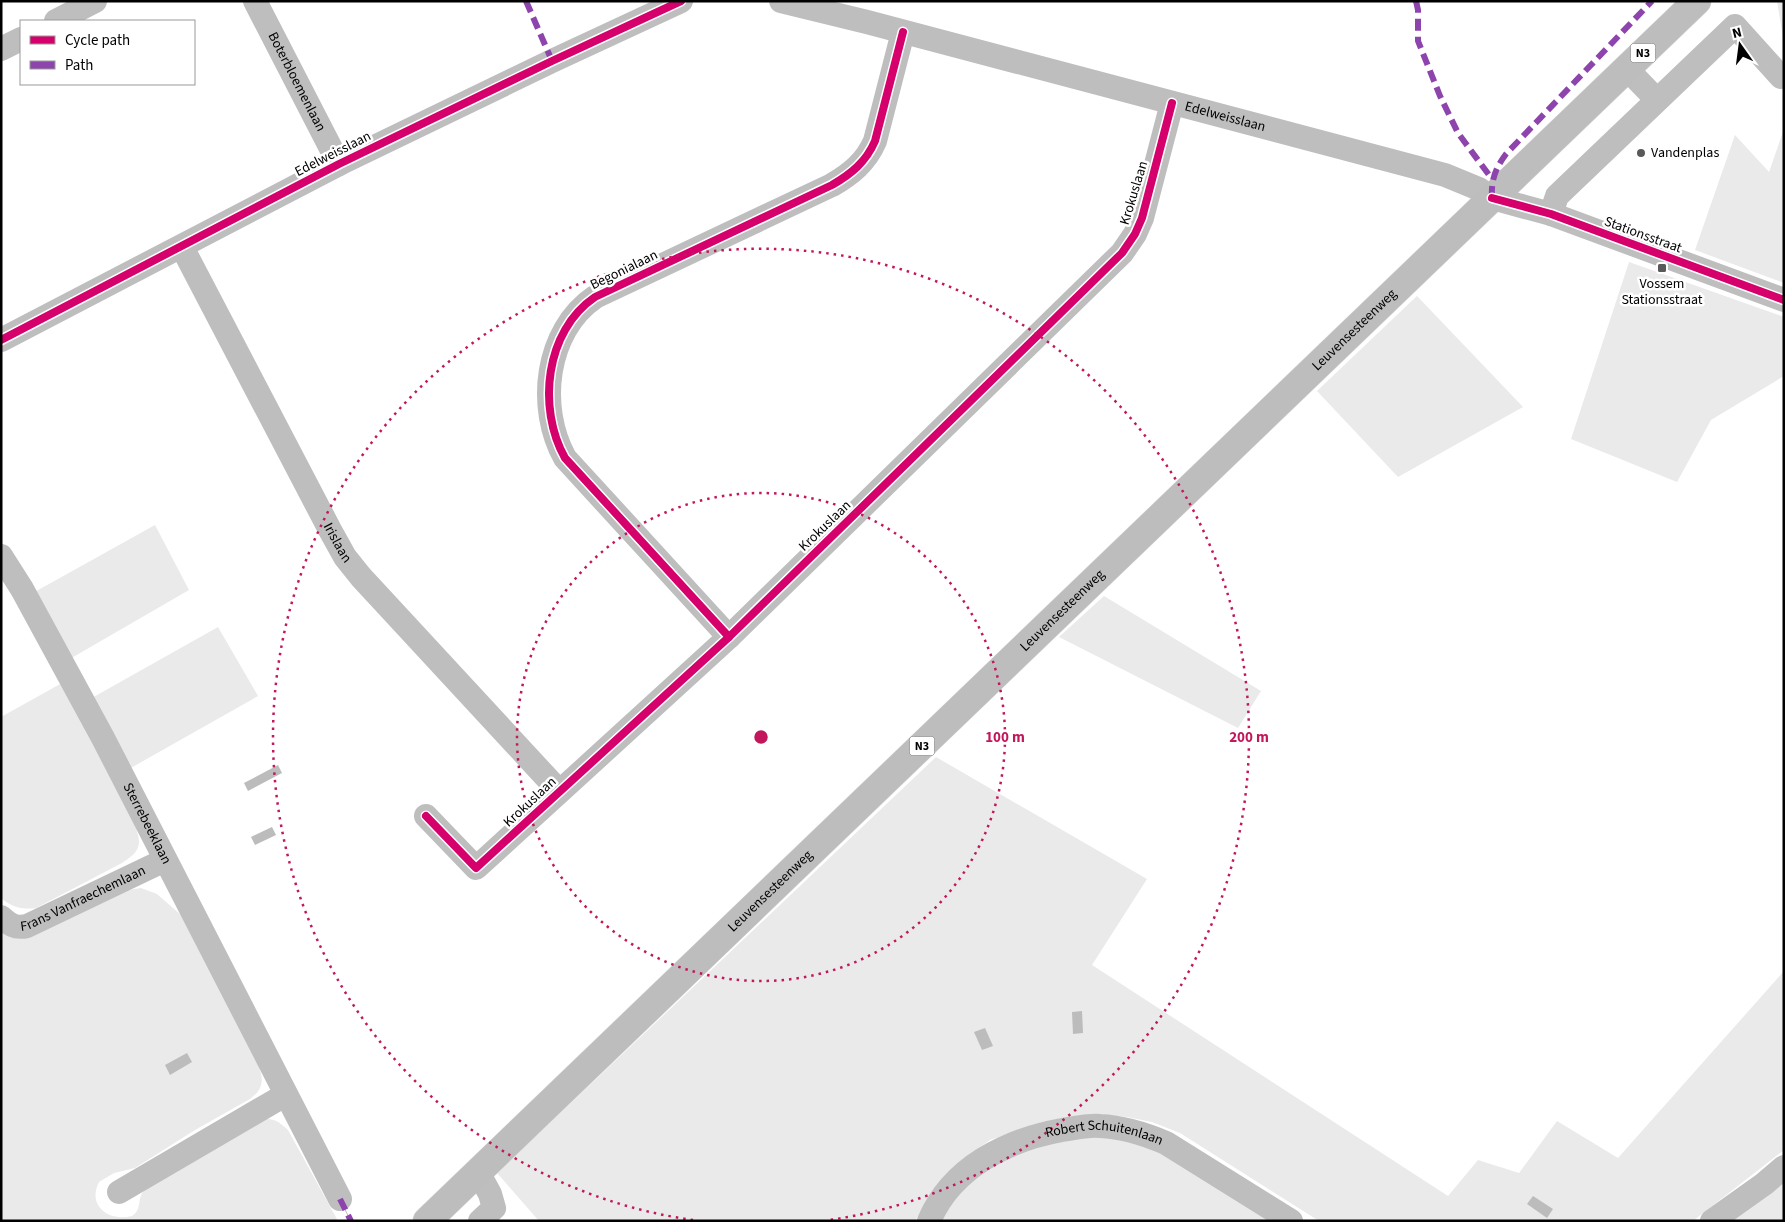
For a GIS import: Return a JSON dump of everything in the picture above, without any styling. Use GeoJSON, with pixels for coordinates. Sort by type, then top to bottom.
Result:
{"type":"FeatureCollection","features":[{"type":"Feature","properties":{"kind":"main road","name":"Leuvensesteenweg"},"geometry":{"type":"LineString","coordinates":[[427,1221],[1697,1]]}},
{"type":"Feature","properties":{"kind":"street"},"geometry":{"type":"LineString","coordinates":[[58,20],[95,1]]}},
{"type":"Feature","properties":{"kind":"street","name":"Boterbloemenlaan"},"geometry":{"type":"LineString","coordinates":[[256,1],[340,164]]}},
{"type":"Feature","properties":{"kind":"street","name":"Edelweisslaan"},"geometry":{"type":"LineString","coordinates":[[1,340],[340,164],[552,61],[681,1]]}},
{"type":"Feature","properties":{"kind":"street","name":"Edelweisslaan"},"geometry":{"type":"LineString","coordinates":[[781,1],[811,4],[903,32],[1445,175],[1478,189],[1492,198]]}},
{"type":"Feature","properties":{"kind":"street","name":"Edelweisslaan"},"geometry":{"type":"LineString","coordinates":[[844,1],[867,22]]}},
{"type":"Feature","properties":{"kind":"street"},"geometry":{"type":"LineString","coordinates":[[1550,214],[1557,196],[1735,26],[1781,77]]}},
{"type":"Feature","properties":{"kind":"street","name":"Begonialaan"},"geometry":{"type":"LineString","coordinates":[[729,637],[565,458],[554,433],[550,409],[549,395],[553,361],[559,344],[574,315],[594,297],[832,185],[858,166],[869,154],[875,141],[903,32]]}},
{"type":"Feature","properties":{"kind":"street"},"geometry":{"type":"LineString","coordinates":[[1,49],[20,40]]}},
{"type":"Feature","properties":{"kind":"street"},"geometry":{"type":"LineString","coordinates":[[1627,69],[1657,100]]}},
{"type":"Feature","properties":{"kind":"street","name":"Krokuslaan"},"geometry":{"type":"LineString","coordinates":[[426,816],[476,868],[729,637],[1122,253],[1132,239],[1142,218],[1172,103]]}},
{"type":"Feature","properties":{"kind":"street","name":"Stationsstraat"},"geometry":{"type":"LineString","coordinates":[[1492,198],[1550,214],[1784,300]]}},
{"type":"Feature","properties":{"kind":"street","name":"Irislaan"},"geometry":{"type":"LineString","coordinates":[[182,247],[345,556],[361,577],[559,791]]}},
{"type":"Feature","properties":{"kind":"street","name":"Sterrebeeklaan"},"geometry":{"type":"LineString","coordinates":[[1,556],[22,589],[103,738],[340,1199]]}},
{"type":"Feature","properties":{"kind":"street","name":"Frans Vanfraechemlaan"},"geometry":{"type":"LineString","coordinates":[[1,917],[12,925],[19,927],[27,926],[165,860]]}},
{"type":"Feature","properties":{"kind":"street"},"geometry":{"type":"LineString","coordinates":[[119,1192],[285,1095]]}},
{"type":"Feature","properties":{"kind":"street","name":"Robert Schuitenlaan"},"geometry":{"type":"LineString","coordinates":[[929,1221],[952,1185],[974,1165],[1016,1142],[1048,1132],[1082,1126],[1100,1126],[1138,1133],[1166,1143],[1291,1221]]}},
{"type":"Feature","properties":{"kind":"street"},"geometry":{"type":"LineString","coordinates":[[1712,1221],[1764,1184],[1784,1167]]}},
{"type":"Feature","properties":{"kind":"street"},"geometry":{"type":"LineString","coordinates":[[478,1172],[490,1194],[494,1208],[480,1221]]}},
{"type":"Feature","properties":{"kind":"shaded area"},"geometry":{"type":"Polygon","coordinates":[[[1777,1],[1784,1],[1784,65],[1783,37],[1777,1]]]}},
{"type":"Feature","properties":{"kind":"shaded area"},"geometry":{"type":"Polygon","coordinates":[[[1784,129],[1784,283],[1695,250],[1735,135],[1769,172],[1784,129]]]}},
{"type":"Feature","properties":{"kind":"shaded area"},"geometry":{"type":"Polygon","coordinates":[[[1629,262],[1784,317],[1784,376],[1711,420],[1677,482],[1571,439],[1629,262]]]}},
{"type":"Feature","properties":{"kind":"shaded area"},"geometry":{"type":"Polygon","coordinates":[[[1417,296],[1523,407],[1398,477],[1317,391],[1417,296]]]}},
{"type":"Feature","properties":{"kind":"shaded area"},"geometry":{"type":"Polygon","coordinates":[[[155,525],[189,590],[68,660],[31,594],[155,525]]]}},
{"type":"Feature","properties":{"kind":"shaded area"},"geometry":{"type":"Polygon","coordinates":[[[1104,596],[1261,691],[1238,728],[1059,637],[1104,596]]]}},
{"type":"Feature","properties":{"kind":"shaded area"},"geometry":{"type":"Polygon","coordinates":[[[218,627],[258,696],[129,769],[90,699],[218,627]]]}},
{"type":"Feature","properties":{"kind":"shaded area"},"geometry":{"type":"Polygon","coordinates":[[[62,683],[119,789],[137,830],[139,843],[135,852],[122,863],[36,908],[26,909],[13,906],[1,898],[1,717],[62,683]]]}},
{"type":"Feature","properties":{"kind":"shaded area"},"geometry":{"type":"Polygon","coordinates":[[[936,757],[1147,879],[1092,965],[1448,1196],[1478,1160],[1519,1173],[1557,1121],[1618,1158],[1784,971],[1784,1150],[1693,1221],[1319,1221],[1180,1133],[1152,1122],[1097,1114],[1042,1122],[990,1140],[961,1161],[929,1197],[915,1221],[539,1221],[497,1173],[936,757]]]}},
{"type":"Feature","properties":{"kind":"shaded area"},"geometry":{"type":"Polygon","coordinates":[[[278,765],[282,773],[248,791],[244,783],[278,765]]]}},
{"type":"Feature","properties":{"kind":"shaded area"},"geometry":{"type":"Polygon","coordinates":[[[272,827],[276,835],[255,845],[251,837],[272,827]]]}},
{"type":"Feature","properties":{"kind":"shaded area"},"geometry":{"type":"Polygon","coordinates":[[[141,888],[157,894],[181,915],[251,1049],[260,1069],[262,1082],[260,1088],[250,1099],[195,1130],[135,1168],[114,1173],[99,1182],[96,1190],[98,1204],[108,1214],[123,1217],[132,1216],[137,1211],[143,1192],[155,1183],[270,1119],[279,1122],[288,1130],[338,1221],[1,1221],[1,931],[128,890],[141,888]]]}},
{"type":"Feature","properties":{"kind":"shaded area"},"geometry":{"type":"Polygon","coordinates":[[[1082,1011],[1083,1033],[1073,1034],[1072,1012],[1082,1011]]]}},
{"type":"Feature","properties":{"kind":"shaded area"},"geometry":{"type":"Polygon","coordinates":[[[985,1028],[993,1046],[982,1050],[974,1032],[985,1028]]]}},
{"type":"Feature","properties":{"kind":"shaded area"},"geometry":{"type":"Polygon","coordinates":[[[187,1053],[192,1062],[170,1075],[165,1065],[187,1053]]]}},
{"type":"Feature","properties":{"kind":"shaded area"},"geometry":{"type":"Polygon","coordinates":[[[1104,1134],[1160,1149],[1276,1221],[938,1221],[974,1177],[1026,1145],[1104,1134]]]}},
{"type":"Feature","properties":{"kind":"shaded area"},"geometry":{"type":"Polygon","coordinates":[[[1784,1177],[1784,1221],[1724,1221],[1784,1177]]]}},
{"type":"Feature","properties":{"kind":"shaded area"},"geometry":{"type":"Polygon","coordinates":[[[1533,1196],[1553,1209],[1547,1218],[1527,1204],[1533,1196]]]}},
{"type":"Feature","properties":{"kind":"tram line"},"geometry":{"type":"LineString","coordinates":[[342,1204],[351,1221]]}},
{"type":"Feature","properties":{"kind":"marked path"},"geometry":{"type":"LineString","coordinates":[[526,1],[552,61]]}},
{"type":"Feature","properties":{"kind":"marked path"},"geometry":{"type":"LineString","coordinates":[[1416,1],[1418,10],[1418,41],[1440,96],[1458,133],[1492,179]]}},
{"type":"Feature","properties":{"kind":"marked path"},"geometry":{"type":"LineString","coordinates":[[1492,198],[1494,175],[1506,154],[1652,1]]}},
{"type":"Feature","properties":{"kind":"marked path"},"geometry":{"type":"LineString","coordinates":[[340,1199],[351,1221]]}},
{"type":"Feature","properties":{"kind":"cycle path"},"geometry":{"type":"LineString","coordinates":[[1,340],[339,164],[681,1]]}},
{"type":"Feature","properties":{"kind":"cycle path"},"geometry":{"type":"LineString","coordinates":[[729,637],[565,458],[556,438],[551,417],[549,394],[556,350],[565,329],[578,312],[595,297],[832,185],[857,167],[875,141],[903,32]]}},
{"type":"Feature","properties":{"kind":"cycle path"},"geometry":{"type":"LineString","coordinates":[[426,816],[476,868],[729,637],[1122,253],[1135,234],[1142,218],[1172,103]]}},
{"type":"Feature","properties":{"kind":"cycle path"},"geometry":{"type":"LineString","coordinates":[[1492,198],[1551,214],[1784,300]]}},
{"type":"Feature","properties":{"kind":"place","name":"Vandenplas"},"geometry":{"type":"Point","coordinates":[1641,153]}},
{"type":"Feature","properties":{"kind":"place","name":"Vossem Stationsstraat"},"geometry":{"type":"Point","coordinates":[1662,268]}}]}
